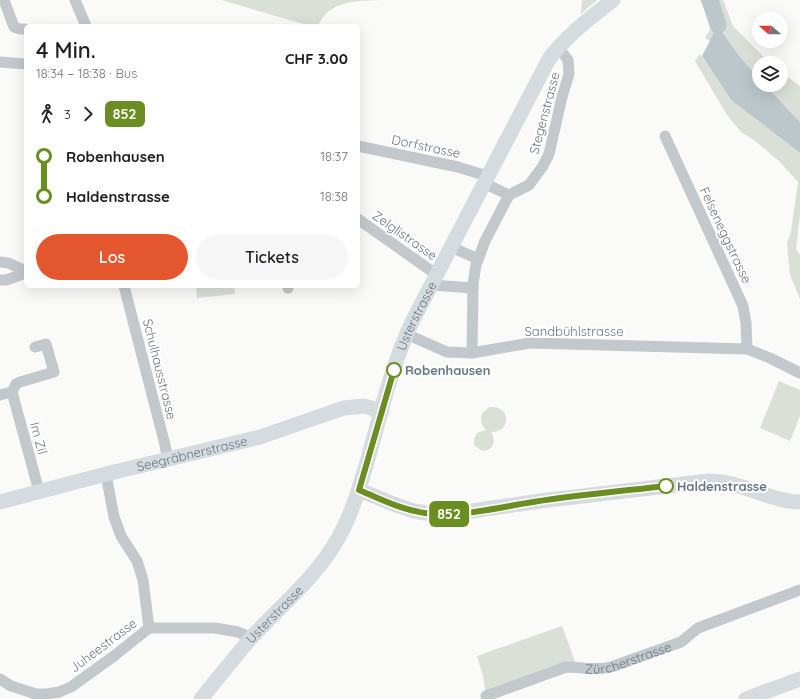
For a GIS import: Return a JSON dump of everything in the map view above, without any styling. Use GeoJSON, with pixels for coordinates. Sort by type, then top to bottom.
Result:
{"type":"FeatureCollection","features":[{"type":"Feature","properties":{"kind":"main road","name":"Usterstrasse"},"geometry":{"type":"LineString","coordinates":[[201,699],[251,638],[306,582],[330,551],[344,528],[359,490],[406,334],[542,71],[558,47],[577,28],[613,0]]}},
{"type":"Feature","properties":{"kind":"main road","name":"Seegräbnerstrasse"},"geometry":{"type":"LineString","coordinates":[[0,502],[106,474],[260,437],[344,408],[364,406],[382,410]]}},
{"type":"Feature","properties":{"kind":"main road"},"geometry":{"type":"LineString","coordinates":[[359,490],[414,511],[452,514],[540,501],[709,481],[729,483],[774,497],[800,502]]}},
{"type":"Feature","properties":{"kind":"main road"},"geometry":{"type":"LineString","coordinates":[[746,699],[800,679]]}},
{"type":"Feature","properties":{"kind":"street"},"geometry":{"type":"LineString","coordinates":[[4,0],[14,27],[20,30],[24,29]]}},
{"type":"Feature","properties":{"kind":"street"},"geometry":{"type":"LineString","coordinates":[[75,0],[85,24]]}},
{"type":"Feature","properties":{"kind":"street","name":"Stegenstrasse"},"geometry":{"type":"LineString","coordinates":[[509,195],[529,185],[544,166],[549,154],[570,66],[568,60],[558,47]]}},
{"type":"Feature","properties":{"kind":"street"},"geometry":{"type":"LineString","coordinates":[[0,62],[24,64]]}},
{"type":"Feature","properties":{"kind":"street","name":"Felseneggstrasse"},"geometry":{"type":"LineString","coordinates":[[665,136],[743,306],[746,323],[746,349]]}},
{"type":"Feature","properties":{"kind":"street","name":"Dorfstrasse"},"geometry":{"type":"LineString","coordinates":[[360,146],[458,167],[486,180]]}},
{"type":"Feature","properties":{"kind":"street"},"geometry":{"type":"LineString","coordinates":[[472,353],[473,288],[476,265],[485,241],[509,195],[486,180]]}},
{"type":"Feature","properties":{"kind":"street","name":"Zelglistrasse"},"geometry":{"type":"LineString","coordinates":[[360,221],[434,280]]}},
{"type":"Feature","properties":{"kind":"street"},"geometry":{"type":"LineString","coordinates":[[451,247],[478,259]]}},
{"type":"Feature","properties":{"kind":"street"},"geometry":{"type":"LineString","coordinates":[[0,262],[8,263],[24,271]]}},
{"type":"Feature","properties":{"kind":"street"},"geometry":{"type":"LineString","coordinates":[[0,280],[6,280],[24,273]]}},
{"type":"Feature","properties":{"kind":"street"},"geometry":{"type":"LineString","coordinates":[[434,280],[473,288]]}},
{"type":"Feature","properties":{"kind":"street","name":"Schulhausstrasse"},"geometry":{"type":"LineString","coordinates":[[125,288],[138,336],[168,459]]}},
{"type":"Feature","properties":{"kind":"street","name":"Sandbühlstrasse"},"geometry":{"type":"LineString","coordinates":[[406,334],[447,352],[472,353],[530,343],[746,349],[770,358],[800,373]]}},
{"type":"Feature","properties":{"kind":"street"},"geometry":{"type":"LineString","coordinates":[[0,395],[12,392],[16,384],[20,382],[54,372],[46,344],[35,347]]}},
{"type":"Feature","properties":{"kind":"street","name":"Im Zil"},"geometry":{"type":"LineString","coordinates":[[12,392],[39,491]]}},
{"type":"Feature","properties":{"kind":"street"},"geometry":{"type":"LineString","coordinates":[[106,474],[114,517],[121,536],[137,561],[143,580],[149,628]]}},
{"type":"Feature","properties":{"kind":"street","name":"Zürcherstrasse"},"geometry":{"type":"LineString","coordinates":[[487,699],[486,696],[566,667],[600,669],[681,642],[698,628],[800,590]]}},
{"type":"Feature","properties":{"kind":"street","name":"Juheestrasse"},"geometry":{"type":"LineString","coordinates":[[0,679],[11,686],[35,696],[59,692],[71,687],[114,656],[149,628],[215,628],[238,632],[251,638]]}},
{"type":"Feature","properties":{"kind":"shaded area"},"geometry":{"type":"Polygon","coordinates":[[[221,0],[383,0],[344,4],[329,11],[319,24],[303,24],[221,0]]]}},
{"type":"Feature","properties":{"kind":"shaded area"},"geometry":{"type":"Polygon","coordinates":[[[582,0],[597,0],[581,14],[582,0]]]}},
{"type":"Feature","properties":{"kind":"shaded area"},"geometry":{"type":"Polygon","coordinates":[[[700,0],[723,0],[733,26],[752,45],[752,48],[755,48],[763,56],[752,56],[752,71],[737,53],[719,25],[710,41],[705,38],[712,26],[700,0]]]}},
{"type":"Feature","properties":{"kind":"shaded area"},"geometry":{"type":"Polygon","coordinates":[[[718,25],[737,53],[752,71],[752,92],[772,92],[800,122],[800,153],[731,100],[702,56],[718,25]]]}},
{"type":"Feature","properties":{"kind":"shaded area"},"geometry":{"type":"Polygon","coordinates":[[[700,54],[731,100],[800,153],[800,215],[796,249],[800,255],[800,299],[790,275],[787,244],[791,231],[798,182],[779,161],[754,140],[741,132],[727,115],[695,61],[700,54]]]}},
{"type":"Feature","properties":{"kind":"shaded area"},"geometry":{"type":"Polygon","coordinates":[[[788,77],[800,86],[800,122],[772,92],[788,92],[788,77]]]}},
{"type":"Feature","properties":{"kind":"shaded area"},"geometry":{"type":"Polygon","coordinates":[[[196,288],[234,288],[235,294],[197,298],[196,288]]]}},
{"type":"Feature","properties":{"kind":"shaded area"},"geometry":{"type":"Polygon","coordinates":[[[779,381],[800,390],[800,416],[790,441],[760,428],[779,381]]]}},
{"type":"Feature","properties":{"kind":"shaded area"},"geometry":{"type":"Polygon","coordinates":[[[490,407],[502,410],[506,419],[503,428],[498,431],[491,432],[494,439],[493,445],[486,451],[482,451],[474,445],[474,439],[477,433],[486,430],[483,427],[481,417],[484,411],[490,407]]]}},
{"type":"Feature","properties":{"kind":"shaded area"},"geometry":{"type":"Polygon","coordinates":[[[562,626],[577,667],[486,696],[483,676],[477,656],[562,626]]]}},
{"type":"Feature","properties":{"kind":"waterway"},"geometry":{"type":"LineString","coordinates":[[710,0],[718,25]]}},
{"type":"Feature","properties":{"kind":"bus line","name":"852"},"geometry":{"type":"LineString","coordinates":[[394,370],[359,490],[414,511],[452,514],[540,501],[666,486]]}},
{"type":"Feature","properties":{"kind":"place","name":"Robenhausen"},"geometry":{"type":"Point","coordinates":[394,370]}},
{"type":"Feature","properties":{"kind":"place","name":"Haldenstrasse"},"geometry":{"type":"Point","coordinates":[666,486]}}]}
